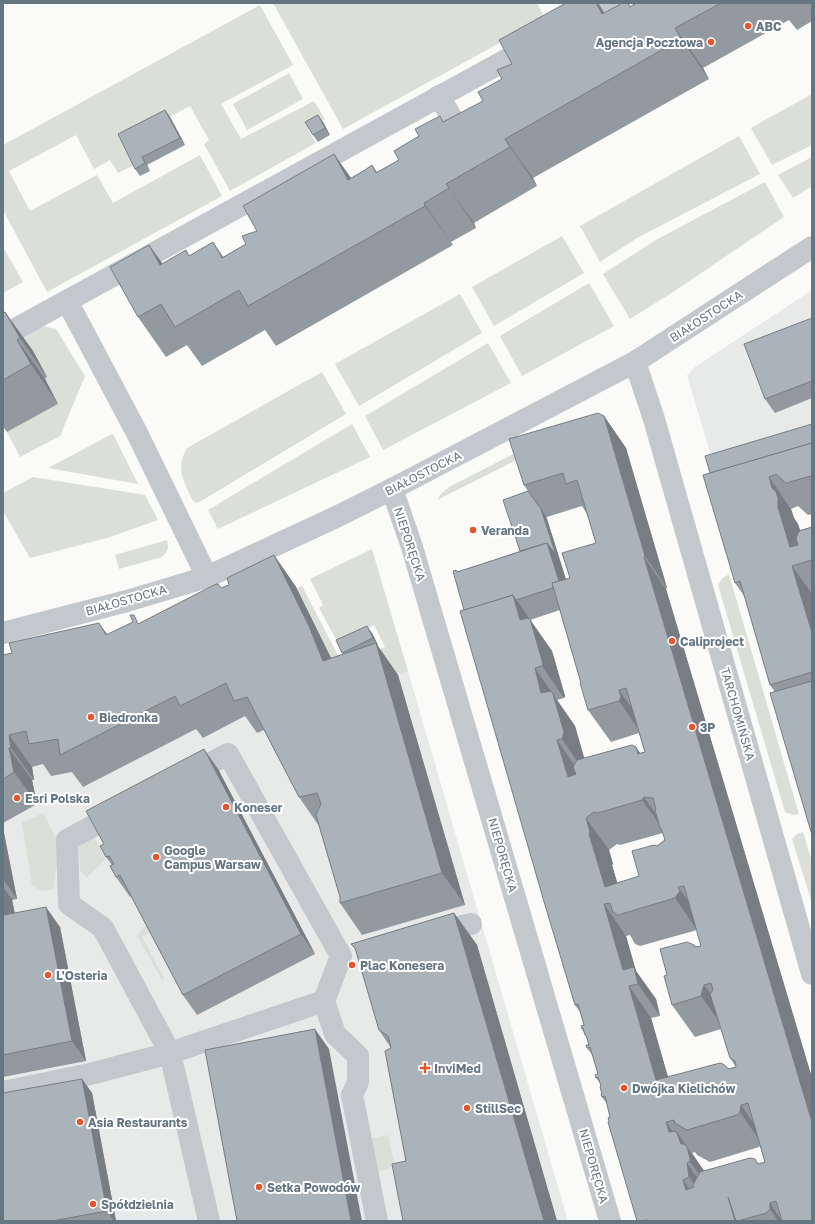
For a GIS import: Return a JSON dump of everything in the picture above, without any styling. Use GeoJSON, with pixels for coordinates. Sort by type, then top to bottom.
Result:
{"type":"FeatureCollection","features":[{"type":"Feature","properties":{"kind":"street"},"geometry":{"type":"LineString","coordinates":[[3,336],[609,3]]}},
{"type":"Feature","properties":{"kind":"street"},"geometry":{"type":"LineString","coordinates":[[440,96],[476,160]]}},
{"type":"Feature","properties":{"kind":"street"},"geometry":{"type":"LineString","coordinates":[[188,235],[200,254]]}},
{"type":"Feature","properties":{"kind":"street","name":"BIAŁOSTOCKA"},"geometry":{"type":"LineString","coordinates":[[3,633],[127,601],[206,577],[336,517],[635,362],[812,247]]}},
{"type":"Feature","properties":{"kind":"street"},"geometry":{"type":"LineString","coordinates":[[67,301],[136,433],[206,577]]}},
{"type":"Feature","properties":{"kind":"street","name":"TARCHOMIŃSKA"},"geometry":{"type":"LineString","coordinates":[[635,362],[654,419],[811,966]]}},
{"type":"Feature","properties":{"kind":"street","name":"NIEPORĘCKA"},"geometry":{"type":"LineString","coordinates":[[392,489],[414,555],[610,1221]]}},
{"type":"Feature","properties":{"kind":"street"},"geometry":{"type":"LineString","coordinates":[[3,1092],[90,1074],[170,1053],[324,1001],[349,954],[228,754],[172,784]]}},
{"type":"Feature","properties":{"kind":"street"},"geometry":{"type":"LineString","coordinates":[[137,803],[67,840],[69,904],[103,928],[170,1053],[209,1221]]}},
{"type":"Feature","properties":{"kind":"street"},"geometry":{"type":"LineString","coordinates":[[418,937],[471,924]]}},
{"type":"Feature","properties":{"kind":"street"},"geometry":{"type":"LineString","coordinates":[[324,1001],[335,1034],[358,1056],[358,1082],[352,1095],[377,1221]]}},
{"type":"Feature","properties":{"kind":"shaded area"},"geometry":{"type":"Polygon","coordinates":[[[273,3],[537,3],[545,18],[343,129],[273,3]]]}},
{"type":"Feature","properties":{"kind":"shaded area"},"geometry":{"type":"Polygon","coordinates":[[[260,5],[293,65],[221,104],[241,139],[314,101],[325,119],[308,129],[316,143],[230,191],[204,144],[209,140],[190,106],[123,141],[134,165],[118,173],[110,160],[94,169],[76,135],[9,171],[30,211],[97,175],[113,203],[200,155],[222,196],[47,292],[3,210],[3,145],[260,5]]]}},
{"type":"Feature","properties":{"kind":"shaded area"},"geometry":{"type":"Polygon","coordinates":[[[289,73],[303,99],[247,130],[233,104],[289,73]]]}},
{"type":"Feature","properties":{"kind":"shaded area"},"geometry":{"type":"Polygon","coordinates":[[[812,94],[812,145],[772,165],[751,128],[812,94]]]}},
{"type":"Feature","properties":{"kind":"shaded area"},"geometry":{"type":"Polygon","coordinates":[[[739,136],[760,174],[637,238],[600,262],[580,226],[739,136]]]}},
{"type":"Feature","properties":{"kind":"shaded area"},"geometry":{"type":"Polygon","coordinates":[[[812,157],[812,186],[793,198],[778,175],[812,157]]]}},
{"type":"Feature","properties":{"kind":"shaded area"},"geometry":{"type":"Polygon","coordinates":[[[765,182],[784,217],[670,294],[630,319],[603,274],[654,241],[765,182]]]}},
{"type":"Feature","properties":{"kind":"shaded area"},"geometry":{"type":"Polygon","coordinates":[[[562,236],[584,273],[494,326],[472,287],[562,236]]]}},
{"type":"Feature","properties":{"kind":"shaded area"},"geometry":{"type":"Polygon","coordinates":[[[3,247],[23,282],[3,293],[3,247]]]}},
{"type":"Feature","properties":{"kind":"shaded area"},"geometry":{"type":"Polygon","coordinates":[[[589,283],[614,326],[522,376],[500,336],[589,283]]]}},
{"type":"Feature","properties":{"kind":"shaded area"},"geometry":{"type":"Polygon","coordinates":[[[812,290],[812,481],[726,507],[687,375],[695,367],[812,290]]]}},
{"type":"Feature","properties":{"kind":"shaded area"},"geometry":{"type":"Polygon","coordinates":[[[460,294],[482,333],[359,406],[335,364],[460,294]]]}},
{"type":"Feature","properties":{"kind":"shaded area"},"geometry":{"type":"Polygon","coordinates":[[[44,326],[56,329],[85,376],[60,436],[20,457],[7,432],[58,404],[45,379],[47,378],[12,342],[44,326]]]}},
{"type":"Feature","properties":{"kind":"shaded area"},"geometry":{"type":"Polygon","coordinates":[[[488,343],[511,383],[383,450],[365,416],[488,343]]]}},
{"type":"Feature","properties":{"kind":"shaded area"},"geometry":{"type":"Polygon","coordinates":[[[322,372],[346,414],[201,501],[197,503],[193,501],[184,481],[181,469],[183,456],[187,448],[322,372]]]}},
{"type":"Feature","properties":{"kind":"shaded area"},"geometry":{"type":"Polygon","coordinates":[[[352,424],[370,457],[218,529],[208,510],[352,424]]]}},
{"type":"Feature","properties":{"kind":"shaded area"},"geometry":{"type":"Polygon","coordinates":[[[572,424],[574,431],[437,500],[449,487],[572,424]]]}},
{"type":"Feature","properties":{"kind":"shaded area"},"geometry":{"type":"Polygon","coordinates":[[[112,434],[138,484],[48,468],[112,434]]]}},
{"type":"Feature","properties":{"kind":"shaded area"},"geometry":{"type":"Polygon","coordinates":[[[33,477],[145,495],[158,520],[107,538],[30,558],[3,511],[3,493],[33,477]]]}},
{"type":"Feature","properties":{"kind":"shaded area"},"geometry":{"type":"Polygon","coordinates":[[[167,540],[168,549],[162,557],[119,569],[115,555],[167,540]]]}},
{"type":"Feature","properties":{"kind":"shaded area"},"geometry":{"type":"Polygon","coordinates":[[[372,549],[408,671],[345,693],[331,658],[297,588],[302,586],[344,667],[385,647],[374,625],[338,643],[319,608],[323,605],[310,579],[372,549]]]}},
{"type":"Feature","properties":{"kind":"shaded area"},"geometry":{"type":"Polygon","coordinates":[[[729,574],[799,814],[793,815],[785,812],[718,585],[722,579],[729,574]]]}},
{"type":"Feature","properties":{"kind":"shaded area","name":"Koneser"},"geometry":{"type":"Polygon","coordinates":[[[297,588],[331,658],[345,693],[408,671],[568,1221],[3,1221],[3,681],[297,588]]]}},
{"type":"Feature","properties":{"kind":"shaded area"},"geometry":{"type":"Polygon","coordinates":[[[43,813],[59,843],[54,889],[42,891],[32,886],[22,823],[43,813]]]}},
{"type":"Feature","properties":{"kind":"shaded area"},"geometry":{"type":"Polygon","coordinates":[[[91,831],[105,860],[87,877],[80,871],[79,846],[91,831]]]}},
{"type":"Feature","properties":{"kind":"shaded area"},"geometry":{"type":"Polygon","coordinates":[[[803,832],[812,862],[812,900],[792,839],[797,834],[803,832]]]}},
{"type":"Feature","properties":{"kind":"shaded area"},"geometry":{"type":"Polygon","coordinates":[[[146,925],[152,931],[142,937],[164,978],[162,980],[137,936],[146,925]]]}},
{"type":"Feature","properties":{"kind":"shaded area"},"geometry":{"type":"Polygon","coordinates":[[[388,1135],[395,1167],[378,1171],[370,1139],[388,1135]]]}},
{"type":"Feature","properties":{"kind":"building"},"geometry":{"type":"Polygon","coordinates":[[[566,3],[596,3],[602,14],[621,3],[628,3],[630,7],[636,3],[721,3],[675,28],[681,39],[505,139],[510,147],[446,184],[449,188],[424,203],[425,206],[248,306],[239,290],[175,327],[161,304],[138,317],[110,267],[149,245],[160,265],[186,250],[189,256],[213,242],[222,258],[246,244],[242,236],[257,231],[243,206],[334,154],[348,180],[372,165],[376,173],[399,160],[394,151],[419,136],[415,129],[440,116],[443,122],[483,101],[478,92],[502,79],[497,70],[512,64],[499,40],[566,3]]]}},
{"type":"Feature","properties":{"kind":"building"},"geometry":{"type":"Polygon","coordinates":[[[165,110],[180,138],[142,157],[145,163],[135,169],[118,134],[165,110]]]}},
{"type":"Feature","properties":{"kind":"building"},"geometry":{"type":"Polygon","coordinates":[[[318,115],[325,128],[313,135],[305,122],[318,115]]]}},
{"type":"Feature","properties":{"kind":"building"},"geometry":{"type":"Polygon","coordinates":[[[5,312],[20,338],[17,340],[31,364],[3,380],[3,313],[5,312]]]}},
{"type":"Feature","properties":{"kind":"building"},"geometry":{"type":"Polygon","coordinates":[[[812,318],[812,381],[765,399],[744,344],[812,318]]]}},
{"type":"Feature","properties":{"kind":"building"},"geometry":{"type":"Polygon","coordinates":[[[598,413],[604,416],[645,556],[644,557],[812,1122],[812,1221],[782,1221],[776,1201],[770,1203],[770,1209],[766,1213],[736,1221],[728,1197],[735,1221],[637,1221],[608,1122],[608,1118],[610,1117],[605,1096],[602,1097],[601,1086],[598,1077],[596,1078],[595,1075],[598,1074],[590,1047],[587,1048],[586,1045],[589,1045],[581,1026],[584,1025],[578,1004],[575,1005],[460,611],[513,595],[520,620],[530,619],[543,664],[542,666],[535,668],[541,693],[551,691],[553,694],[564,732],[562,739],[557,740],[568,777],[576,774],[573,767],[577,760],[632,745],[636,747],[638,754],[645,752],[626,688],[619,690],[621,697],[619,701],[588,710],[552,583],[570,578],[562,553],[596,543],[577,480],[566,484],[563,473],[524,485],[509,439],[598,413]],[[644,797],[642,800],[598,813],[594,812],[586,818],[590,832],[589,834],[605,887],[639,876],[632,851],[654,845],[657,846],[665,840],[660,828],[653,798],[644,797]],[[684,886],[678,887],[680,891],[675,898],[618,915],[613,912],[610,903],[604,904],[623,970],[634,967],[638,984],[629,986],[656,1080],[720,1063],[729,1069],[736,1067],[735,1061],[730,1058],[710,994],[713,990],[711,983],[704,985],[701,996],[672,1005],[664,976],[667,975],[660,949],[687,942],[695,947],[701,946],[684,886]],[[748,1103],[741,1105],[740,1112],[737,1115],[687,1130],[675,1123],[674,1120],[666,1122],[669,1132],[676,1131],[681,1144],[684,1144],[687,1147],[690,1161],[687,1163],[689,1177],[683,1180],[686,1190],[694,1187],[693,1185],[700,1172],[750,1158],[755,1159],[758,1164],[765,1162],[748,1103]]]}},
{"type":"Feature","properties":{"kind":"building"},"geometry":{"type":"Polygon","coordinates":[[[812,424],[812,443],[710,473],[705,456],[812,424]]]}},
{"type":"Feature","properties":{"kind":"building"},"geometry":{"type":"Polygon","coordinates":[[[812,443],[812,477],[786,483],[776,474],[769,477],[772,488],[776,492],[778,498],[778,507],[790,547],[798,545],[796,538],[799,531],[812,527],[812,560],[792,566],[812,633],[812,672],[770,685],[740,581],[735,583],[703,475],[812,443]]]}},
{"type":"Feature","properties":{"kind":"building"},"geometry":{"type":"Polygon","coordinates":[[[528,491],[541,509],[556,555],[547,543],[520,551],[503,500],[528,491]]]}},
{"type":"Feature","properties":{"kind":"building"},"geometry":{"type":"Polygon","coordinates":[[[547,543],[559,581],[552,583],[553,588],[516,600],[513,595],[464,610],[453,571],[456,570],[457,572],[547,543]]]}},
{"type":"Feature","properties":{"kind":"building"},"geometry":{"type":"Polygon","coordinates":[[[274,555],[309,626],[323,661],[376,643],[442,873],[340,903],[340,897],[316,815],[321,804],[317,793],[299,797],[247,697],[234,701],[226,683],[180,706],[175,696],[60,755],[58,739],[29,744],[26,731],[9,735],[11,748],[9,748],[14,772],[3,779],[3,655],[12,653],[9,643],[99,623],[106,635],[133,622],[130,615],[134,615],[138,624],[216,584],[218,584],[221,588],[229,585],[227,578],[274,555]]]}},
{"type":"Feature","properties":{"kind":"building"},"geometry":{"type":"Polygon","coordinates":[[[367,626],[373,638],[342,653],[336,640],[367,626]]]}},
{"type":"Feature","properties":{"kind":"building"},"geometry":{"type":"Polygon","coordinates":[[[812,681],[812,835],[770,693],[812,681]]]}},
{"type":"Feature","properties":{"kind":"building"},"geometry":{"type":"Polygon","coordinates":[[[204,749],[301,934],[183,995],[120,875],[116,877],[110,866],[114,864],[109,856],[106,857],[100,846],[104,844],[86,811],[204,749]]]}},
{"type":"Feature","properties":{"kind":"building"},"geometry":{"type":"Polygon","coordinates":[[[3,907],[4,915],[46,907],[72,1041],[3,1055],[3,907]]]}},
{"type":"Feature","properties":{"kind":"building"},"geometry":{"type":"Polygon","coordinates":[[[454,913],[544,1221],[403,1221],[392,1164],[406,1161],[385,1051],[391,1048],[388,1036],[379,1030],[355,948],[351,944],[454,913]]]}},
{"type":"Feature","properties":{"kind":"building"},"geometry":{"type":"Polygon","coordinates":[[[315,1029],[351,1221],[237,1221],[205,1050],[315,1029]]]}},
{"type":"Feature","properties":{"kind":"building"},"geometry":{"type":"Polygon","coordinates":[[[82,1079],[107,1211],[52,1221],[3,1221],[3,1093],[82,1079]]]}},
{"type":"Feature","properties":{"kind":"place","name":"ABC"},"geometry":{"type":"Point","coordinates":[748,26]}},
{"type":"Feature","properties":{"kind":"place","name":"Agencja Pocztowa"},"geometry":{"type":"Point","coordinates":[711,42]}},
{"type":"Feature","properties":{"kind":"place","name":"Veranda"},"geometry":{"type":"Point","coordinates":[473,530]}},
{"type":"Feature","properties":{"kind":"place","name":"Caliproject"},"geometry":{"type":"Point","coordinates":[672,641]}},
{"type":"Feature","properties":{"kind":"place","name":"Biedronka"},"geometry":{"type":"Point","coordinates":[91,717]}},
{"type":"Feature","properties":{"kind":"place","name":"3P"},"geometry":{"type":"Point","coordinates":[692,727]}},
{"type":"Feature","properties":{"kind":"place","name":"Esri Polska"},"geometry":{"type":"Point","coordinates":[17,798]}},
{"type":"Feature","properties":{"kind":"place","name":"Koneser"},"geometry":{"type":"Point","coordinates":[226,807]}},
{"type":"Feature","properties":{"kind":"place","name":"Google Campus Warsaw"},"geometry":{"type":"Point","coordinates":[156,857]}},
{"type":"Feature","properties":{"kind":"place","name":"Plac Konesera"},"geometry":{"type":"Point","coordinates":[352,965]}},
{"type":"Feature","properties":{"kind":"place","name":"L'Osteria"},"geometry":{"type":"Point","coordinates":[48,975]}},
{"type":"Feature","properties":{"kind":"place","name":"InviMed"},"geometry":{"type":"Point","coordinates":[425,1068]}},
{"type":"Feature","properties":{"kind":"place","name":"Dwójka Kielichów"},"geometry":{"type":"Point","coordinates":[624,1088]}},
{"type":"Feature","properties":{"kind":"place","name":"StillSec"},"geometry":{"type":"Point","coordinates":[467,1108]}},
{"type":"Feature","properties":{"kind":"place","name":"Asia Restaurants"},"geometry":{"type":"Point","coordinates":[80,1122]}},
{"type":"Feature","properties":{"kind":"place","name":"Setka Powodów"},"geometry":{"type":"Point","coordinates":[259,1187]}},
{"type":"Feature","properties":{"kind":"place","name":"Spółdzielnia"},"geometry":{"type":"Point","coordinates":[93,1204]}}]}
